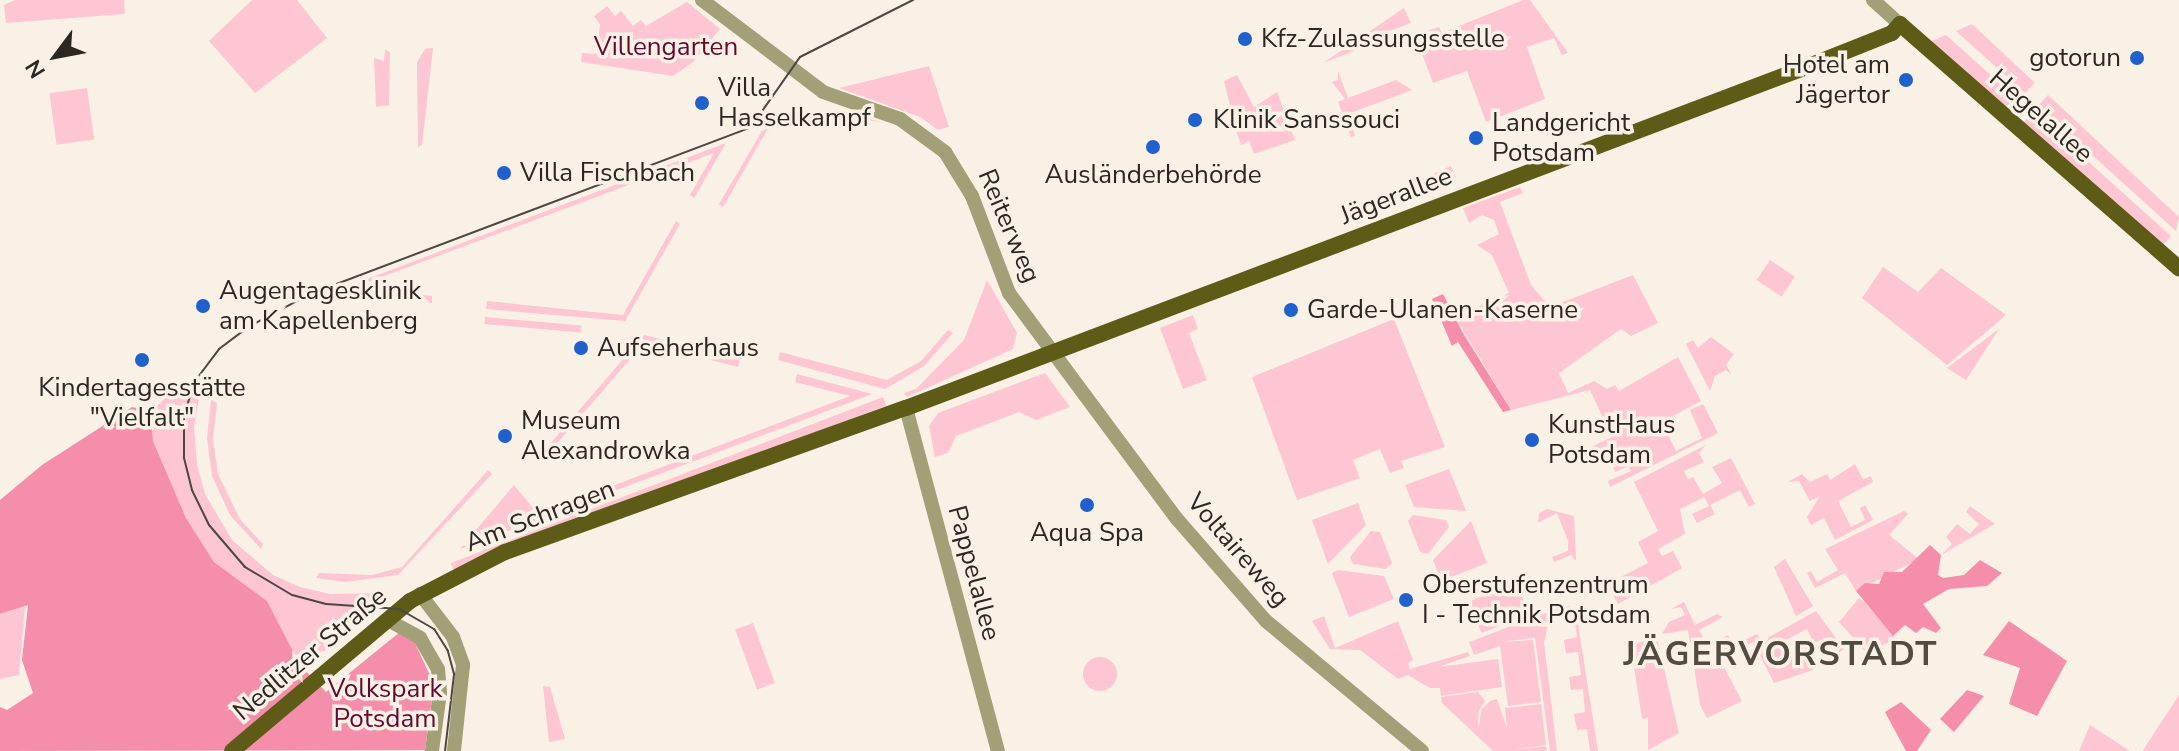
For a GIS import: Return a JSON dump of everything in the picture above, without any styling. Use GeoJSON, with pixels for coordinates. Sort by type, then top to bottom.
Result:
{"type":"FeatureCollection","features":[{"type":"Feature","properties":{"kind":"main road","name":"Hegelallee"},"geometry":{"type":"LineString","coordinates":[[1900,24],[2179,268]]}},
{"type":"Feature","properties":{"kind":"main road","name":"Jägerallee"},"geometry":{"type":"LineString","coordinates":[[906,408],[1809,66],[1892,33],[1900,24]]}},
{"type":"Feature","properties":{"kind":"main road","name":"Am Schragen"},"geometry":{"type":"LineString","coordinates":[[420,594],[505,552],[906,408]]}},
{"type":"Feature","properties":{"kind":"main road","name":"Nedlitzer Straße"},"geometry":{"type":"LineString","coordinates":[[232,751],[420,594]]}},
{"type":"Feature","properties":{"kind":"street","name":"Reiterweg"},"geometry":{"type":"LineString","coordinates":[[702,0],[787,66],[839,101],[900,119],[945,152],[972,196],[1009,293],[1049,352]]}},
{"type":"Feature","properties":{"kind":"street","name":"Hegelallee"},"geometry":{"type":"LineString","coordinates":[[1873,0],[1900,24]]}},
{"type":"Feature","properties":{"kind":"street","name":"Voltaireweg"},"geometry":{"type":"LineString","coordinates":[[1049,352],[1177,519],[1266,621],[1422,751]]}},
{"type":"Feature","properties":{"kind":"street","name":"Pappelallee"},"geometry":{"type":"LineString","coordinates":[[906,408],[998,751]]}},
{"type":"Feature","properties":{"kind":"street"},"geometry":{"type":"LineString","coordinates":[[420,594],[453,637],[461,657],[464,676],[454,751]]}},
{"type":"Feature","properties":{"kind":"street"},"geometry":{"type":"LineString","coordinates":[[388,620],[420,638],[438,669],[440,693],[432,751]]}},
{"type":"Feature","properties":{"kind":"green space"},"geometry":{"type":"Polygon","coordinates":[[[15,0],[124,0],[125,14],[6,23],[4,5],[15,0]]]}},
{"type":"Feature","properties":{"kind":"green space"},"geometry":{"type":"Polygon","coordinates":[[[252,0],[297,0],[327,38],[255,93],[209,41],[252,0]]]}},
{"type":"Feature","properties":{"kind":"green space"},"geometry":{"type":"Polygon","coordinates":[[[1523,0],[1530,0],[1568,53],[1562,55],[1554,38],[1527,47],[1545,99],[1486,122],[1467,71],[1433,83],[1415,35],[1439,27],[1442,33],[1523,0]]]}},
{"type":"Feature","properties":{"kind":"green space","name":"Villengarten"},"geometry":{"type":"Polygon","coordinates":[[[687,2],[720,29],[693,62],[673,76],[581,62],[582,53],[597,54],[600,24],[594,16],[607,6],[615,16],[621,11],[633,26],[641,20],[646,26],[687,2]]]}},
{"type":"Feature","properties":{"kind":"green space"},"geometry":{"type":"Polygon","coordinates":[[[1404,8],[1411,23],[1352,45],[1354,51],[1323,63],[1404,8]]]}},
{"type":"Feature","properties":{"kind":"green space"},"geometry":{"type":"Polygon","coordinates":[[[1972,24],[2035,83],[2025,93],[1956,31],[1972,24]]]}},
{"type":"Feature","properties":{"kind":"green space"},"geometry":{"type":"Polygon","coordinates":[[[1946,35],[2015,97],[2005,108],[1929,42],[1946,35]]]}},
{"type":"Feature","properties":{"kind":"green space"},"geometry":{"type":"Polygon","coordinates":[[[433,48],[422,145],[418,147],[417,62],[425,49],[433,48]]]}},
{"type":"Feature","properties":{"kind":"green space"},"geometry":{"type":"Polygon","coordinates":[[[385,50],[390,52],[389,105],[376,107],[374,58],[384,61],[385,50]]]}},
{"type":"Feature","properties":{"kind":"green space"},"geometry":{"type":"Polygon","coordinates":[[[929,66],[949,127],[938,130],[920,117],[839,88],[929,66]]]}},
{"type":"Feature","properties":{"kind":"green space"},"geometry":{"type":"Polygon","coordinates":[[[1338,71],[1348,98],[1396,80],[1412,90],[1348,114],[1355,136],[1351,137],[1338,102],[1345,99],[1332,82],[1338,80],[1338,71]]]}},
{"type":"Feature","properties":{"kind":"green space"},"geometry":{"type":"Polygon","coordinates":[[[1237,75],[1254,107],[1277,92],[1295,140],[1254,154],[1249,141],[1241,145],[1236,130],[1242,127],[1239,116],[1233,117],[1224,81],[1237,75]]]}},
{"type":"Feature","properties":{"kind":"green space"},"geometry":{"type":"Polygon","coordinates":[[[87,88],[94,139],[57,145],[49,93],[87,88]]]}},
{"type":"Feature","properties":{"kind":"green space"},"geometry":{"type":"Polygon","coordinates":[[[2048,95],[2179,217],[2176,231],[2038,106],[2048,95]]]}},
{"type":"Feature","properties":{"kind":"green space"},"geometry":{"type":"Polygon","coordinates":[[[803,112],[842,112],[881,122],[823,115],[767,130],[723,207],[719,204],[762,131],[803,112]]]}},
{"type":"Feature","properties":{"kind":"green space"},"geometry":{"type":"Polygon","coordinates":[[[2033,112],[2171,236],[2163,245],[2023,123],[2033,112]]]}},
{"type":"Feature","properties":{"kind":"green space"},"geometry":{"type":"Polygon","coordinates":[[[726,143],[694,198],[690,195],[714,153],[355,287],[432,296],[432,303],[357,296],[346,287],[726,143]]]}},
{"type":"Feature","properties":{"kind":"green space"},"geometry":{"type":"Polygon","coordinates":[[[1451,166],[1456,177],[1402,201],[1397,190],[1451,166]]]}},
{"type":"Feature","properties":{"kind":"green space"},"geometry":{"type":"Polygon","coordinates":[[[1520,187],[1523,193],[1500,202],[1531,285],[1550,307],[1633,275],[1658,323],[1631,336],[1621,329],[1559,373],[1568,393],[1594,381],[1607,389],[1615,385],[1619,391],[1678,357],[1701,401],[1662,422],[1676,451],[1702,438],[1690,410],[1703,404],[1718,433],[1610,487],[1608,481],[1631,471],[1629,466],[1615,472],[1613,468],[1627,454],[1625,449],[1611,446],[1595,455],[1591,447],[1612,437],[1590,390],[1511,410],[1455,317],[1509,293],[1492,255],[1477,245],[1499,234],[1494,220],[1482,215],[1469,223],[1463,208],[1520,187]]]}},
{"type":"Feature","properties":{"kind":"green space"},"geometry":{"type":"Polygon","coordinates":[[[676,221],[680,224],[625,321],[486,309],[487,301],[623,315],[676,221]]]}},
{"type":"Feature","properties":{"kind":"green space"},"geometry":{"type":"Polygon","coordinates":[[[1770,260],[1795,277],[1781,297],[1757,280],[1770,260]]]}},
{"type":"Feature","properties":{"kind":"green space"},"geometry":{"type":"Polygon","coordinates":[[[1883,267],[1918,292],[1941,268],[2006,315],[1947,365],[1862,298],[1883,267]]]}},
{"type":"Feature","properties":{"kind":"green space"},"geometry":{"type":"Polygon","coordinates":[[[987,280],[1017,333],[1013,349],[907,397],[904,393],[916,389],[964,340],[987,280]]]}},
{"type":"Feature","properties":{"kind":"green space"},"geometry":{"type":"Polygon","coordinates":[[[1443,294],[1463,333],[1511,410],[1503,412],[1458,342],[1452,346],[1432,299],[1443,294]]]}},
{"type":"Feature","properties":{"kind":"green space"},"geometry":{"type":"Polygon","coordinates":[[[1193,315],[1198,329],[1189,333],[1207,380],[1183,389],[1160,328],[1193,315]]]}},
{"type":"Feature","properties":{"kind":"green space"},"geometry":{"type":"Polygon","coordinates":[[[485,317],[582,325],[581,332],[484,324],[485,317]]]}},
{"type":"Feature","properties":{"kind":"green space"},"geometry":{"type":"Polygon","coordinates":[[[1394,319],[1445,447],[1401,461],[1404,468],[1390,473],[1380,449],[1353,460],[1360,478],[1297,500],[1252,377],[1394,319]]]}},
{"type":"Feature","properties":{"kind":"green space"},"geometry":{"type":"Polygon","coordinates":[[[1999,329],[1966,380],[1947,368],[1999,329]]]}},
{"type":"Feature","properties":{"kind":"green space"},"geometry":{"type":"Polygon","coordinates":[[[948,330],[953,333],[924,366],[885,389],[778,360],[780,352],[887,380],[921,361],[948,330]]]}},
{"type":"Feature","properties":{"kind":"green space"},"geometry":{"type":"Polygon","coordinates":[[[644,335],[740,359],[738,367],[644,343],[547,455],[543,452],[644,335]]]}},
{"type":"Feature","properties":{"kind":"green space"},"geometry":{"type":"Polygon","coordinates":[[[1711,337],[1734,354],[1726,365],[1732,375],[1726,370],[1715,376],[1710,391],[1686,344],[1693,340],[1698,348],[1711,337]]]}},
{"type":"Feature","properties":{"kind":"green space"},"geometry":{"type":"Polygon","coordinates":[[[1045,373],[1070,407],[1036,420],[1019,412],[956,436],[948,453],[935,457],[929,426],[938,413],[1045,373]]]}},
{"type":"Feature","properties":{"kind":"green space"},"geometry":{"type":"Polygon","coordinates":[[[797,374],[872,394],[460,549],[514,485],[538,514],[850,396],[795,382],[797,374]]]}},
{"type":"Feature","properties":{"kind":"green space"},"geometry":{"type":"Polygon","coordinates":[[[184,382],[201,387],[194,427],[197,464],[205,494],[232,540],[273,575],[300,587],[330,594],[384,593],[332,649],[296,658],[266,601],[214,562],[186,518],[153,441],[151,411],[184,382]]]}},
{"type":"Feature","properties":{"kind":"green space"},"geometry":{"type":"Polygon","coordinates":[[[883,397],[886,405],[454,571],[451,563],[883,397]]]}},
{"type":"Feature","properties":{"kind":"green space"},"geometry":{"type":"Polygon","coordinates":[[[211,400],[217,403],[213,440],[218,474],[240,519],[263,544],[261,549],[230,515],[212,476],[207,438],[211,400]]]}},
{"type":"Feature","properties":{"kind":"green space","name":"Volkspark Potsdam"},"geometry":{"type":"Polygon","coordinates":[[[132,407],[151,411],[153,441],[186,518],[214,562],[267,601],[300,665],[326,692],[400,632],[414,641],[434,684],[425,750],[0,751],[0,707],[7,710],[33,693],[22,660],[28,605],[0,614],[0,500],[42,465],[132,407]]]}},
{"type":"Feature","properties":{"kind":"green space"},"geometry":{"type":"Polygon","coordinates":[[[1706,445],[1699,453],[1704,462],[1684,471],[1688,479],[1693,477],[1703,494],[1722,483],[1712,467],[1731,458],[1755,504],[1749,507],[1740,490],[1710,505],[1715,514],[1697,523],[1692,514],[1709,506],[1704,497],[1680,509],[1685,534],[1658,549],[1662,556],[1673,551],[1682,568],[1618,604],[1607,584],[1648,563],[1638,542],[1658,531],[1634,482],[1706,445]]]}},
{"type":"Feature","properties":{"kind":"green space"},"geometry":{"type":"Polygon","coordinates":[[[1855,464],[1863,479],[1871,476],[1873,482],[1838,501],[1851,527],[1865,520],[1860,508],[1865,505],[1873,520],[1835,540],[1824,518],[1811,525],[1807,517],[1820,496],[1810,501],[1799,481],[1788,482],[1802,474],[1810,482],[1827,474],[1830,480],[1855,464]]]}},
{"type":"Feature","properties":{"kind":"green space"},"geometry":{"type":"Polygon","coordinates":[[[1449,469],[1466,511],[1414,507],[1405,485],[1449,469]]]}},
{"type":"Feature","properties":{"kind":"green space"},"geometry":{"type":"Polygon","coordinates":[[[488,470],[492,474],[398,575],[345,582],[316,578],[319,573],[372,575],[402,567],[488,470]]]}},
{"type":"Feature","properties":{"kind":"green space"},"geometry":{"type":"Polygon","coordinates":[[[1358,503],[1366,525],[1328,564],[1312,520],[1358,503]]]}},
{"type":"Feature","properties":{"kind":"green space"},"geometry":{"type":"Polygon","coordinates":[[[1970,506],[1995,524],[1941,555],[1952,544],[1946,537],[1957,524],[1970,534],[1979,524],[1966,512],[1970,506]]]}},
{"type":"Feature","properties":{"kind":"green space"},"geometry":{"type":"Polygon","coordinates":[[[1547,509],[1574,516],[1576,561],[1571,555],[1554,562],[1552,557],[1568,551],[1568,541],[1557,513],[1538,523],[1539,513],[1547,509]]]}},
{"type":"Feature","properties":{"kind":"green space"},"geometry":{"type":"Polygon","coordinates":[[[1904,511],[1908,514],[1889,535],[1919,559],[1856,591],[1845,573],[1815,588],[1807,573],[1811,571],[1817,582],[1838,570],[1825,549],[1904,511]]]}},
{"type":"Feature","properties":{"kind":"green space"},"geometry":{"type":"Polygon","coordinates":[[[1413,515],[1446,520],[1449,527],[1428,554],[1420,552],[1408,521],[1413,515]]]}},
{"type":"Feature","properties":{"kind":"green space"},"geometry":{"type":"Polygon","coordinates":[[[1471,521],[1487,563],[1441,581],[1433,560],[1471,521]]]}},
{"type":"Feature","properties":{"kind":"green space"},"geometry":{"type":"Polygon","coordinates":[[[1371,531],[1380,532],[1392,563],[1386,569],[1353,564],[1350,557],[1371,531]]]}},
{"type":"Feature","properties":{"kind":"green space"},"geometry":{"type":"Polygon","coordinates":[[[1930,545],[1941,555],[1938,575],[1943,578],[1964,575],[1980,560],[2002,573],[1987,586],[1949,589],[1923,604],[1941,628],[1936,633],[1923,627],[1916,633],[1905,625],[1893,636],[1856,591],[1865,583],[1879,584],[1884,572],[1902,572],[1930,545]]]}},
{"type":"Feature","properties":{"kind":"green space"},"geometry":{"type":"Polygon","coordinates":[[[1785,559],[1813,606],[1796,616],[1774,567],[1785,559]]]}},
{"type":"Feature","properties":{"kind":"green space"},"geometry":{"type":"Polygon","coordinates":[[[1338,570],[1384,576],[1394,599],[1349,617],[1332,573],[1338,570]]]}},
{"type":"Feature","properties":{"kind":"green space"},"geometry":{"type":"Polygon","coordinates":[[[1517,583],[1529,615],[1482,633],[1469,601],[1517,583]]]}},
{"type":"Feature","properties":{"kind":"green space"},"geometry":{"type":"Polygon","coordinates":[[[1859,598],[1897,640],[1865,651],[1839,622],[1859,598]]]}},
{"type":"Feature","properties":{"kind":"green space"},"geometry":{"type":"Polygon","coordinates":[[[1684,602],[1695,625],[1717,614],[1723,617],[1699,630],[1708,646],[1728,635],[1734,645],[1757,634],[1762,641],[1816,611],[1844,649],[1831,658],[1821,640],[1814,643],[1807,629],[1786,640],[1793,654],[1808,647],[1813,670],[1774,683],[1753,642],[1720,660],[1742,701],[1707,718],[1700,705],[1688,630],[1662,634],[1669,622],[1685,615],[1681,607],[1671,609],[1684,602]]]}},
{"type":"Feature","properties":{"kind":"green space"},"geometry":{"type":"Polygon","coordinates":[[[25,606],[19,675],[0,679],[0,614],[25,606]]]}},
{"type":"Feature","properties":{"kind":"green space"},"geometry":{"type":"Polygon","coordinates":[[[1569,606],[1576,611],[1598,751],[1590,751],[1587,729],[1577,730],[1574,714],[1585,712],[1583,689],[1571,690],[1569,677],[1581,675],[1578,652],[1566,653],[1564,640],[1577,637],[1574,615],[1556,617],[1553,626],[1554,610],[1569,606]]]}},
{"type":"Feature","properties":{"kind":"green space"},"geometry":{"type":"Polygon","coordinates":[[[1551,611],[1544,642],[1557,751],[1550,751],[1535,638],[1499,642],[1533,640],[1541,702],[1508,706],[1500,646],[1474,655],[1469,642],[1551,611]]]}},
{"type":"Feature","properties":{"kind":"green space"},"geometry":{"type":"Polygon","coordinates":[[[1324,616],[1335,648],[1398,621],[1413,660],[1408,663],[1410,669],[1468,652],[1470,656],[1438,667],[1498,659],[1502,687],[1441,696],[1440,688],[1430,688],[1408,675],[1398,679],[1360,650],[1330,649],[1312,621],[1324,616]]]}},
{"type":"Feature","properties":{"kind":"green space"},"geometry":{"type":"Polygon","coordinates":[[[2009,621],[2067,661],[2037,716],[2009,704],[2020,668],[1983,655],[2009,621]]]}},
{"type":"Feature","properties":{"kind":"green space"},"geometry":{"type":"Polygon","coordinates":[[[753,623],[775,683],[757,690],[735,629],[753,623]]]}},
{"type":"Feature","properties":{"kind":"green space"},"geometry":{"type":"Polygon","coordinates":[[[1656,634],[1679,733],[1648,750],[1648,718],[1642,719],[1631,647],[1656,634]]]}},
{"type":"Feature","properties":{"kind":"green space"},"geometry":{"type":"Polygon","coordinates":[[[1100,657],[1112,662],[1117,674],[1112,686],[1100,691],[1088,686],[1083,674],[1088,662],[1100,657]]]}},
{"type":"Feature","properties":{"kind":"green space"},"geometry":{"type":"Polygon","coordinates":[[[543,686],[550,687],[565,739],[549,742],[543,686]]]}},
{"type":"Feature","properties":{"kind":"green space"},"geometry":{"type":"Polygon","coordinates":[[[1967,690],[1984,696],[1954,732],[1940,719],[1967,690]]]}},
{"type":"Feature","properties":{"kind":"green space"},"geometry":{"type":"Polygon","coordinates":[[[1478,692],[1485,701],[1479,711],[1479,727],[1481,710],[1490,701],[1497,699],[1507,728],[1505,708],[1541,704],[1546,745],[1510,750],[1546,746],[1547,751],[1493,751],[1442,703],[1441,697],[1478,692]]]}},
{"type":"Feature","properties":{"kind":"green space"},"geometry":{"type":"Polygon","coordinates":[[[2179,695],[2179,751],[2143,751],[2147,744],[2179,695]]]}},
{"type":"Feature","properties":{"kind":"green space"},"geometry":{"type":"Polygon","coordinates":[[[1901,702],[1931,730],[1917,751],[1906,751],[1885,712],[1901,702]]]}},
{"type":"Feature","properties":{"kind":"green space"},"geometry":{"type":"Polygon","coordinates":[[[2090,725],[2130,751],[2079,751],[2090,725]]]}},
{"type":"Feature","properties":{"kind":"tram line"},"geometry":{"type":"LineString","coordinates":[[445,751],[454,674],[448,651],[434,629],[400,609],[326,604],[292,595],[245,567],[209,525],[192,490],[184,457],[184,415],[195,381],[219,349],[248,327],[310,294],[751,127],[800,57],[913,0]]}},
{"type":"Feature","properties":{"kind":"place","name":"Kfz-Zulassungsstelle"},"geometry":{"type":"Point","coordinates":[1245,39]}},
{"type":"Feature","properties":{"kind":"place","name":"gotorun"},"geometry":{"type":"Point","coordinates":[2137,58]}},
{"type":"Feature","properties":{"kind":"place","name":"Hotel am Jägertor"},"geometry":{"type":"Point","coordinates":[1906,80]}},
{"type":"Feature","properties":{"kind":"place","name":"Villa Hasselkampf"},"geometry":{"type":"Point","coordinates":[702,103]}},
{"type":"Feature","properties":{"kind":"place","name":"Klinik Sanssouci"},"geometry":{"type":"Point","coordinates":[1195,120]}},
{"type":"Feature","properties":{"kind":"place","name":"Landgericht Potsdam"},"geometry":{"type":"Point","coordinates":[1476,138]}},
{"type":"Feature","properties":{"kind":"place","name":"Ausländerbehörde"},"geometry":{"type":"Point","coordinates":[1153,147]}},
{"type":"Feature","properties":{"kind":"place","name":"Villa Fischbach"},"geometry":{"type":"Point","coordinates":[504,173]}},
{"type":"Feature","properties":{"kind":"place","name":"Augentagesklinik am Kapellenberg"},"geometry":{"type":"Point","coordinates":[203,306]}},
{"type":"Feature","properties":{"kind":"place","name":"Garde-Ulanen-Kaserne"},"geometry":{"type":"Point","coordinates":[1291,310]}},
{"type":"Feature","properties":{"kind":"place","name":"Aufseherhaus"},"geometry":{"type":"Point","coordinates":[581,348]}},
{"type":"Feature","properties":{"kind":"place","name":"Kindertagesstätte \"Vielfalt\""},"geometry":{"type":"Point","coordinates":[142,360]}},
{"type":"Feature","properties":{"kind":"place","name":"Museum Alexandrowka"},"geometry":{"type":"Point","coordinates":[505,436]}},
{"type":"Feature","properties":{"kind":"place","name":"KunstHaus Potsdam"},"geometry":{"type":"Point","coordinates":[1532,440]}},
{"type":"Feature","properties":{"kind":"place","name":"Aqua Spa"},"geometry":{"type":"Point","coordinates":[1087,505]}},
{"type":"Feature","properties":{"kind":"place","name":"Oberstufenzentrum I - Technik Potsdam"},"geometry":{"type":"Point","coordinates":[1406,600]}},
{"type":"Feature","properties":{"kind":"district","name":"JÄGERVORSTADT"},"geometry":{"type":"Point","coordinates":[1781,655]}}]}
